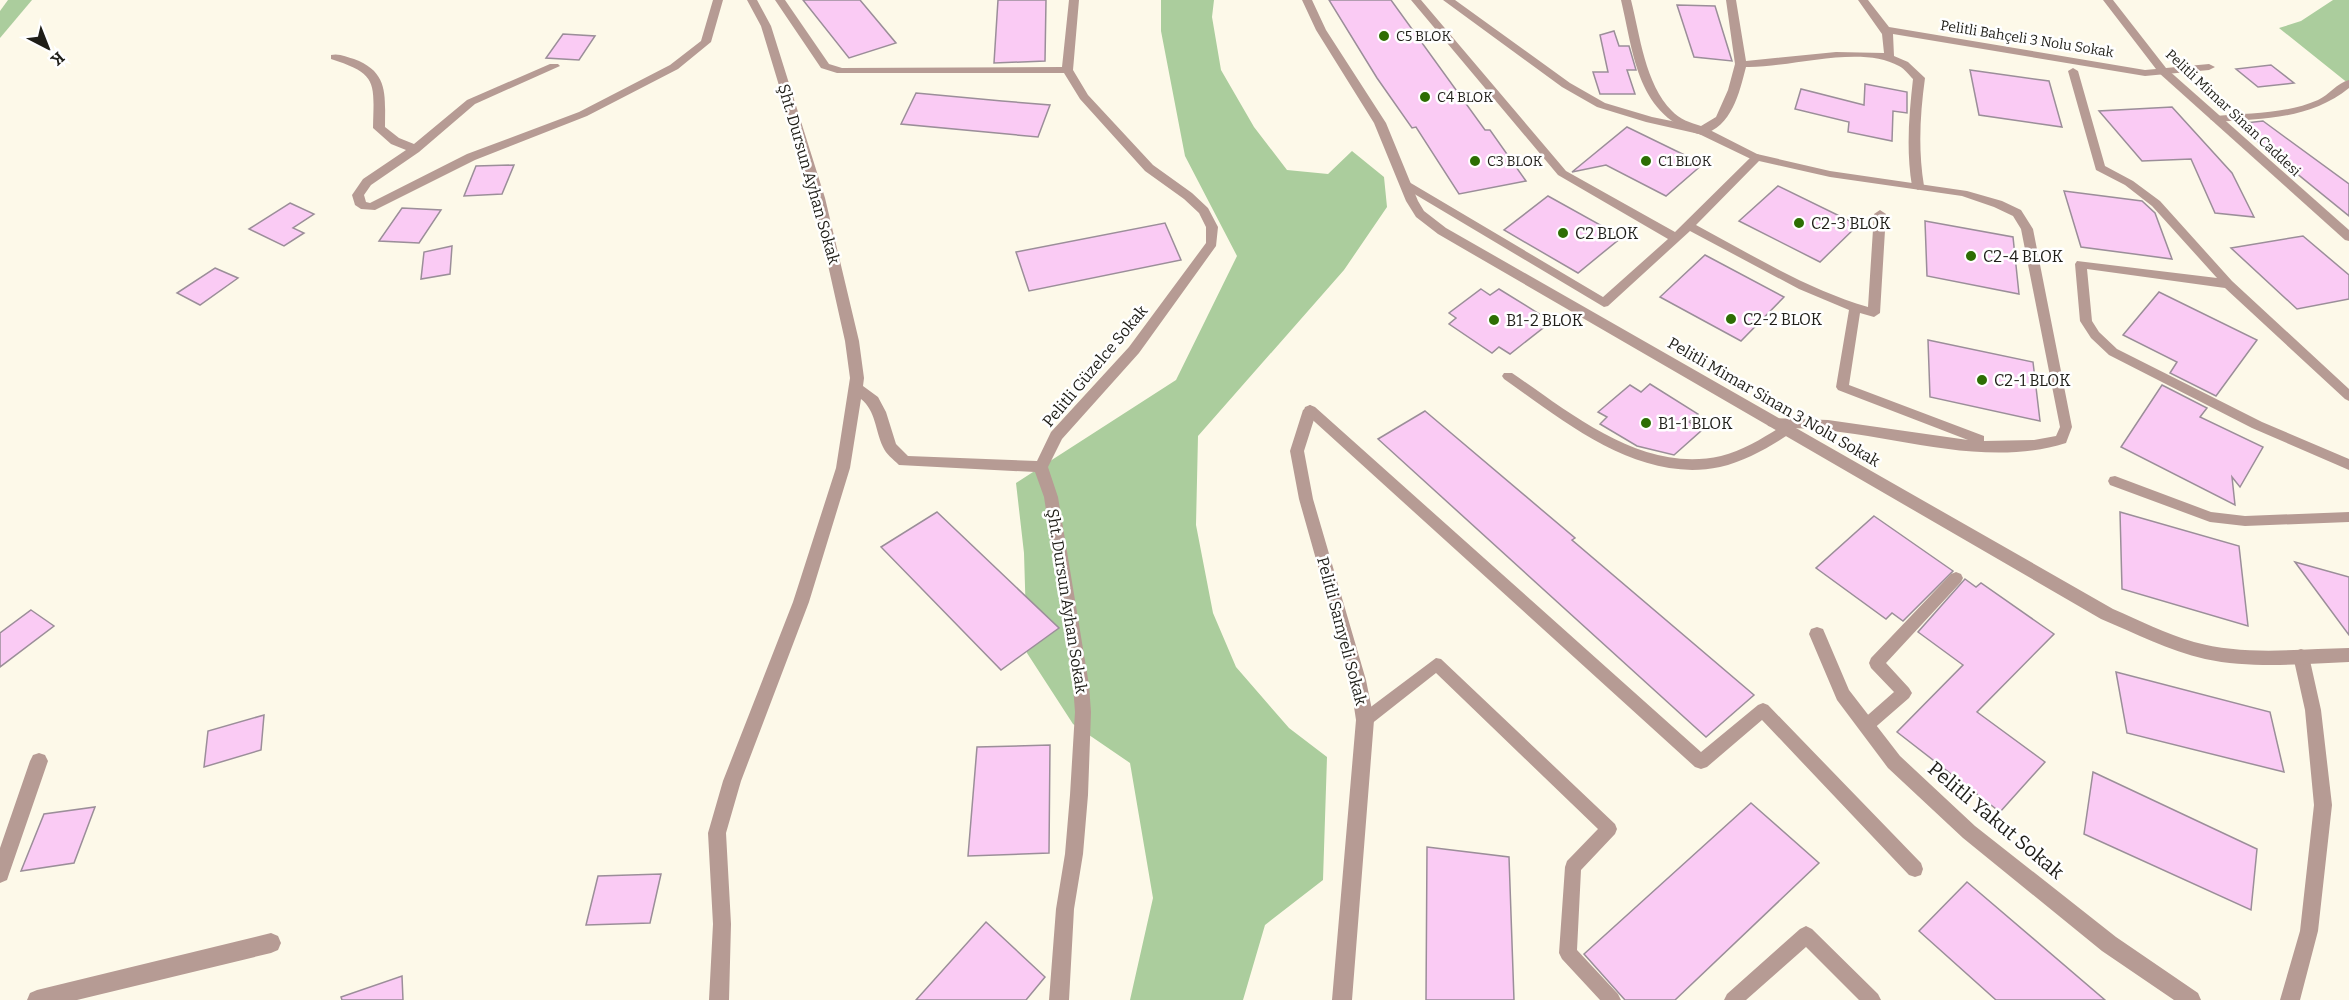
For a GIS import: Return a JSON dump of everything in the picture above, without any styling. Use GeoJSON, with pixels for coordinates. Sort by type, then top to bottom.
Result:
{"type":"FeatureCollection","features":[{"type":"Feature","properties":{"kind":"street"},"geometry":{"type":"LineString","coordinates":[[554,66],[471,102],[415,149],[367,182],[357,195],[361,205],[372,207],[482,152],[583,114],[674,66],[706,42],[718,0]]}},
{"type":"Feature","properties":{"kind":"street","name":"Şht. Dursun Ayhan Sokak"},"geometry":{"type":"LineString","coordinates":[[719,1000],[722,924],[717,833],[732,781],[801,602],[843,468],[857,378],[852,341],[819,198],[766,26],[752,0]]}},
{"type":"Feature","properties":{"kind":"street"},"geometry":{"type":"LineString","coordinates":[[780,0],[825,66],[841,71],[1067,70],[1074,0]]}},
{"type":"Feature","properties":{"kind":"street","name":"Pelitli Mimar Sinan 3 Nolu Sokak"},"geometry":{"type":"LineString","coordinates":[[1307,0],[1321,30],[1380,123],[1420,214],[1442,231],[2107,614],[2206,652],[2261,657],[2349,655]]}},
{"type":"Feature","properties":{"kind":"street"},"geometry":{"type":"LineString","coordinates":[[1448,0],[1566,85],[1600,105],[1661,123],[1702,130],[1721,119],[1734,90],[1741,64],[1731,0]]}},
{"type":"Feature","properties":{"kind":"street"},"geometry":{"type":"LineString","coordinates":[[1626,0],[1654,95],[1670,116],[1757,157]]}},
{"type":"Feature","properties":{"kind":"street"},"geometry":{"type":"LineString","coordinates":[[1863,0],[1887,30],[1891,48],[1888,59]]}},
{"type":"Feature","properties":{"kind":"street","name":"Pelitli Mimar Sinan Caddesi"},"geometry":{"type":"LineString","coordinates":[[2108,0],[2163,71],[2349,237]]}},
{"type":"Feature","properties":{"kind":"street","name":"Pelitli Bahçeli 3 Nolu Sokak"},"geometry":{"type":"LineString","coordinates":[[1887,30],[2145,73],[2209,67]]}},
{"type":"Feature","properties":{"kind":"street"},"geometry":{"type":"LineString","coordinates":[[1741,64],[1758,66],[1832,55],[1888,59],[1907,65],[1919,78],[1914,117],[1914,162],[1918,186]]}},
{"type":"Feature","properties":{"kind":"street"},"geometry":{"type":"LineString","coordinates":[[335,57],[362,64],[372,72],[380,92],[379,128],[395,141],[415,149]]}},
{"type":"Feature","properties":{"kind":"street","name":"Pelitli Güzelce Sokak"},"geometry":{"type":"LineString","coordinates":[[1041,467],[1056,436],[1134,351],[1212,243],[1212,227],[1203,211],[1188,196],[1149,168],[1084,97],[1067,70]]}},
{"type":"Feature","properties":{"kind":"street"},"geometry":{"type":"LineString","coordinates":[[2216,120],[2283,113],[2307,108],[2325,101],[2349,83]]}},
{"type":"Feature","properties":{"kind":"street"},"geometry":{"type":"LineString","coordinates":[[855,387],[873,401],[879,412],[883,431],[890,447],[904,461],[1041,467]]}},
{"type":"Feature","properties":{"kind":"street","name":"Pelitli Samyeli Sokak"},"geometry":{"type":"LineString","coordinates":[[1310,410],[1297,451],[1306,499],[1358,680],[1365,720],[1342,1000]]}},
{"type":"Feature","properties":{"kind":"street","name":"Şht. Dursun Ayhan Sokak"},"geometry":{"type":"LineString","coordinates":[[1041,467],[1052,497],[1073,646],[1081,685],[1083,712],[1079,795],[1074,854],[1065,909],[1059,1000]]}},
{"type":"Feature","properties":{"kind":"street","name":"Pelitli Yakut Sokak"},"geometry":{"type":"LineString","coordinates":[[1817,634],[1843,695],[1894,762],[1969,832],[2109,944],[2191,1000]]}},
{"type":"Feature","properties":{"kind":"street"},"geometry":{"type":"LineString","coordinates":[[2290,1000],[2309,931],[2323,805],[2313,710],[2301,656]]}},
{"type":"Feature","properties":{"kind":"street"},"geometry":{"type":"LineString","coordinates":[[0,874],[39,761]]}},
{"type":"Feature","properties":{"kind":"street"},"geometry":{"type":"LineString","coordinates":[[37,1000],[271,943]]}},
{"type":"Feature","properties":{"kind":"lane"},"geometry":{"type":"LineString","coordinates":[[1416,0],[1562,173],[1676,238]]}},
{"type":"Feature","properties":{"kind":"lane"},"geometry":{"type":"LineString","coordinates":[[2073,71],[2100,168],[2130,184],[2150,200],[2179,228],[2228,284],[2349,396]]}},
{"type":"Feature","properties":{"kind":"lane"},"geometry":{"type":"LineString","coordinates":[[1405,184],[1604,303],[1676,238],[1757,157],[1830,174],[1963,193],[1998,204],[2017,213],[2027,229],[2066,427],[2061,440],[2040,446],[1995,446],[1910,439],[1826,425],[1773,423]]}},
{"type":"Feature","properties":{"kind":"lane"},"geometry":{"type":"LineString","coordinates":[[1688,225],[1803,285],[1855,308],[1874,313],[1880,214]]}},
{"type":"Feature","properties":{"kind":"lane"},"geometry":{"type":"LineString","coordinates":[[2228,284],[2081,264],[2086,321],[2095,335],[2113,352],[2257,425],[2349,465]]}},
{"type":"Feature","properties":{"kind":"lane"},"geometry":{"type":"LineString","coordinates":[[1855,308],[1842,387],[1995,446]]}},
{"type":"Feature","properties":{"kind":"lane"},"geometry":{"type":"LineString","coordinates":[[1508,376],[1601,440],[1639,456],[1675,464],[1713,463],[1756,448],[1786,430]]}},
{"type":"Feature","properties":{"kind":"lane"},"geometry":{"type":"LineString","coordinates":[[1310,410],[1701,762],[1763,710],[1915,869]]}},
{"type":"Feature","properties":{"kind":"lane"},"geometry":{"type":"LineString","coordinates":[[2115,481],[2210,517],[2245,521],[2349,517]]}},
{"type":"Feature","properties":{"kind":"lane"},"geometry":{"type":"LineString","coordinates":[[1866,726],[1904,693],[1875,663],[1956,578]]}},
{"type":"Feature","properties":{"kind":"lane"},"geometry":{"type":"LineString","coordinates":[[1365,720],[1436,664],[1609,829],[1573,867],[1568,953],[1612,1000]]}},
{"type":"Feature","properties":{"kind":"lane"},"geometry":{"type":"LineString","coordinates":[[1733,1000],[1806,935],[1872,1000]]}},
{"type":"Feature","properties":{"kind":"green space"},"geometry":{"type":"Polygon","coordinates":[[[8,0],[32,0],[0,38],[0,11],[8,0]]]}},
{"type":"Feature","properties":{"kind":"green space"},"geometry":{"type":"Polygon","coordinates":[[[1161,0],[1214,0],[1212,17],[1221,70],[1254,127],[1287,170],[1328,174],[1352,151],[1384,177],[1387,207],[1344,270],[1198,436],[1196,525],[1213,613],[1236,667],[1289,728],[1327,757],[1323,880],[1265,925],[1243,1000],[1130,1000],[1153,898],[1130,763],[1073,724],[1027,653],[1024,553],[1016,483],[1176,380],[1237,256],[1185,156],[1161,31],[1161,0]]]}},
{"type":"Feature","properties":{"kind":"green space"},"geometry":{"type":"Polygon","coordinates":[[[2333,0],[2349,0],[2349,84],[2279,28],[2301,21],[2333,0]]]}},
{"type":"Feature","properties":{"kind":"building"},"geometry":{"type":"Polygon","coordinates":[[[803,0],[860,0],[896,43],[849,58],[803,0]]]}},
{"type":"Feature","properties":{"kind":"building"},"geometry":{"type":"Polygon","coordinates":[[[998,0],[1046,0],[1045,61],[994,63],[998,0]]]}},
{"type":"Feature","properties":{"kind":"building"},"geometry":{"type":"Polygon","coordinates":[[[1329,0],[1391,0],[1485,130],[1490,130],[1526,181],[1459,194],[1416,127],[1412,128],[1377,78],[1329,0]]]}},
{"type":"Feature","properties":{"kind":"building"},"geometry":{"type":"Polygon","coordinates":[[[1677,5],[1715,6],[1732,61],[1694,57],[1677,5]]]}},
{"type":"Feature","properties":{"kind":"building"},"geometry":{"type":"Polygon","coordinates":[[[1614,31],[1619,46],[1629,46],[1636,70],[1627,70],[1635,94],[1600,94],[1593,72],[1608,72],[1600,35],[1614,31]]]}},
{"type":"Feature","properties":{"kind":"building"},"geometry":{"type":"Polygon","coordinates":[[[563,34],[595,36],[579,60],[546,58],[563,34]]]}},
{"type":"Feature","properties":{"kind":"building"},"geometry":{"type":"Polygon","coordinates":[[[2271,65],[2294,83],[2258,87],[2236,69],[2271,65]]]}},
{"type":"Feature","properties":{"kind":"building"},"geometry":{"type":"Polygon","coordinates":[[[1970,70],[2049,81],[2062,127],[1979,115],[1970,70]]]}},
{"type":"Feature","properties":{"kind":"building"},"geometry":{"type":"Polygon","coordinates":[[[1865,84],[1907,92],[1907,113],[1893,111],[1892,141],[1848,132],[1849,122],[1795,109],[1801,89],[1864,105],[1865,84]]]}},
{"type":"Feature","properties":{"kind":"building"},"geometry":{"type":"Polygon","coordinates":[[[916,93],[1050,105],[1038,137],[901,124],[916,93]]]}},
{"type":"Feature","properties":{"kind":"building"},"geometry":{"type":"Polygon","coordinates":[[[2172,107],[2232,173],[2254,217],[2215,213],[2191,159],[2142,161],[2099,111],[2172,107]]]}},
{"type":"Feature","properties":{"kind":"building"},"geometry":{"type":"Polygon","coordinates":[[[2263,121],[2349,184],[2349,216],[2236,124],[2263,121]]]}},
{"type":"Feature","properties":{"kind":"building","name":"C1 BLOK"},"geometry":{"type":"Polygon","coordinates":[[[1627,127],[1703,164],[1666,196],[1606,165],[1572,172],[1627,127]]]}},
{"type":"Feature","properties":{"kind":"building"},"geometry":{"type":"Polygon","coordinates":[[[514,165],[502,194],[464,196],[476,166],[514,165]]]}},
{"type":"Feature","properties":{"kind":"building","name":"C2-3 BLOK"},"geometry":{"type":"Polygon","coordinates":[[[1778,186],[1858,225],[1820,262],[1739,221],[1778,186]]]}},
{"type":"Feature","properties":{"kind":"building"},"geometry":{"type":"Polygon","coordinates":[[[2064,191],[2142,201],[2155,213],[2172,259],[2081,247],[2064,191]]]}},
{"type":"Feature","properties":{"kind":"building","name":"C2 BLOK"},"geometry":{"type":"Polygon","coordinates":[[[1548,196],[1622,237],[1578,273],[1504,230],[1548,196]]]}},
{"type":"Feature","properties":{"kind":"building"},"geometry":{"type":"Polygon","coordinates":[[[290,203],[314,214],[293,228],[304,233],[284,246],[249,229],[290,203]]]}},
{"type":"Feature","properties":{"kind":"building"},"geometry":{"type":"Polygon","coordinates":[[[402,208],[441,210],[419,243],[379,241],[402,208]]]}},
{"type":"Feature","properties":{"kind":"building","name":"C2-4 BLOK"},"geometry":{"type":"Polygon","coordinates":[[[1925,221],[2013,237],[2019,294],[1927,276],[1925,221]]]}},
{"type":"Feature","properties":{"kind":"building"},"geometry":{"type":"Polygon","coordinates":[[[1165,223],[1181,260],[1029,291],[1016,252],[1165,223]]]}},
{"type":"Feature","properties":{"kind":"building"},"geometry":{"type":"Polygon","coordinates":[[[2303,236],[2349,275],[2349,299],[2297,309],[2231,248],[2303,236]]]}},
{"type":"Feature","properties":{"kind":"building"},"geometry":{"type":"Polygon","coordinates":[[[452,246],[450,274],[421,279],[424,252],[452,246]]]}},
{"type":"Feature","properties":{"kind":"building","name":"C2-2 BLOK"},"geometry":{"type":"Polygon","coordinates":[[[1705,255],[1784,297],[1741,341],[1660,297],[1705,255]]]}},
{"type":"Feature","properties":{"kind":"building"},"geometry":{"type":"Polygon","coordinates":[[[215,268],[238,278],[200,305],[177,293],[215,268]]]}},
{"type":"Feature","properties":{"kind":"building","name":"B1-2 BLOK"},"geometry":{"type":"Polygon","coordinates":[[[1481,289],[1490,295],[1499,289],[1541,315],[1532,322],[1543,328],[1510,354],[1499,347],[1492,353],[1449,324],[1456,318],[1449,313],[1481,289]]]}},
{"type":"Feature","properties":{"kind":"building"},"geometry":{"type":"Polygon","coordinates":[[[2159,292],[2257,340],[2216,396],[2170,373],[2177,362],[2123,335],[2159,292]]]}},
{"type":"Feature","properties":{"kind":"building","name":"C2-1 BLOK"},"geometry":{"type":"Polygon","coordinates":[[[1928,340],[2033,362],[2040,421],[1930,397],[1928,340]]]}},
{"type":"Feature","properties":{"kind":"building","name":"B1-1 BLOK"},"geometry":{"type":"Polygon","coordinates":[[[1650,384],[1698,414],[1689,422],[1702,430],[1674,455],[1637,446],[1600,424],[1607,417],[1598,412],[1630,385],[1641,392],[1650,384]]]}},
{"type":"Feature","properties":{"kind":"building"},"geometry":{"type":"Polygon","coordinates":[[[2162,385],[2207,408],[2200,417],[2263,447],[2240,487],[2232,477],[2235,505],[2121,447],[2162,385]]]}},
{"type":"Feature","properties":{"kind":"building"},"geometry":{"type":"Polygon","coordinates":[[[1425,411],[1575,538],[1572,540],[1754,695],[1706,737],[1378,439],[1425,411]]]}},
{"type":"Feature","properties":{"kind":"building"},"geometry":{"type":"Polygon","coordinates":[[[937,512],[1059,628],[1001,670],[881,547],[937,512]]]}},
{"type":"Feature","properties":{"kind":"building"},"geometry":{"type":"Polygon","coordinates":[[[2120,512],[2239,546],[2248,626],[2122,589],[2120,512]]]}},
{"type":"Feature","properties":{"kind":"building"},"geometry":{"type":"Polygon","coordinates":[[[1874,516],[1953,571],[1903,621],[1892,613],[1886,619],[1816,568],[1874,516]]]}},
{"type":"Feature","properties":{"kind":"building"},"geometry":{"type":"Polygon","coordinates":[[[2295,562],[2349,577],[2349,635],[2295,562]]]}},
{"type":"Feature","properties":{"kind":"building"},"geometry":{"type":"Polygon","coordinates":[[[1965,579],[1976,587],[1981,583],[2054,634],[1977,712],[2045,762],[2000,812],[1897,732],[1963,665],[1918,632],[1965,579]]]}},
{"type":"Feature","properties":{"kind":"building"},"geometry":{"type":"Polygon","coordinates":[[[31,610],[54,626],[0,667],[0,633],[31,610]]]}},
{"type":"Feature","properties":{"kind":"building"},"geometry":{"type":"Polygon","coordinates":[[[2116,672],[2270,712],[2284,772],[2127,733],[2116,672]]]}},
{"type":"Feature","properties":{"kind":"building"},"geometry":{"type":"Polygon","coordinates":[[[264,715],[261,750],[204,767],[208,731],[264,715]]]}},
{"type":"Feature","properties":{"kind":"building"},"geometry":{"type":"Polygon","coordinates":[[[1050,745],[1049,853],[968,856],[977,747],[1050,745]]]}},
{"type":"Feature","properties":{"kind":"building"},"geometry":{"type":"Polygon","coordinates":[[[2093,772],[2257,849],[2251,910],[2084,834],[2093,772]]]}},
{"type":"Feature","properties":{"kind":"building"},"geometry":{"type":"Polygon","coordinates":[[[1751,803],[1819,863],[1675,1000],[1625,1000],[1584,954],[1751,803]]]}},
{"type":"Feature","properties":{"kind":"building"},"geometry":{"type":"Polygon","coordinates":[[[95,807],[74,863],[21,871],[44,814],[95,807]]]}},
{"type":"Feature","properties":{"kind":"building"},"geometry":{"type":"Polygon","coordinates":[[[1427,847],[1509,857],[1514,1000],[1426,1000],[1427,847]]]}},
{"type":"Feature","properties":{"kind":"building"},"geometry":{"type":"Polygon","coordinates":[[[661,874],[650,923],[586,925],[598,876],[661,874]]]}},
{"type":"Feature","properties":{"kind":"building"},"geometry":{"type":"Polygon","coordinates":[[[1967,882],[2105,1000],[1996,1000],[1919,931],[1967,882]]]}},
{"type":"Feature","properties":{"kind":"building"},"geometry":{"type":"Polygon","coordinates":[[[986,922],[1045,977],[1026,1000],[916,1000],[986,922]]]}},
{"type":"Feature","properties":{"kind":"building"},"geometry":{"type":"Polygon","coordinates":[[[402,976],[403,1000],[342,1000],[341,997],[402,976]]]}},
{"type":"Feature","properties":{"kind":"place","name":"C5 BLOK"},"geometry":{"type":"Point","coordinates":[1384,36]}},
{"type":"Feature","properties":{"kind":"place","name":"C4 BLOK"},"geometry":{"type":"Point","coordinates":[1425,97]}},
{"type":"Feature","properties":{"kind":"place","name":"C3 BLOK"},"geometry":{"type":"Point","coordinates":[1475,161]}},
{"type":"Feature","properties":{"kind":"place","name":"C1 BLOK"},"geometry":{"type":"Point","coordinates":[1646,161]}},
{"type":"Feature","properties":{"kind":"place","name":"C2-3 BLOK"},"geometry":{"type":"Point","coordinates":[1799,223]}},
{"type":"Feature","properties":{"kind":"place","name":"C2 BLOK"},"geometry":{"type":"Point","coordinates":[1563,233]}},
{"type":"Feature","properties":{"kind":"place","name":"C2-4 BLOK"},"geometry":{"type":"Point","coordinates":[1971,256]}},
{"type":"Feature","properties":{"kind":"place","name":"C2-2 BLOK"},"geometry":{"type":"Point","coordinates":[1731,319]}},
{"type":"Feature","properties":{"kind":"place","name":"B1-2 BLOK"},"geometry":{"type":"Point","coordinates":[1494,320]}},
{"type":"Feature","properties":{"kind":"place","name":"C2-1 BLOK"},"geometry":{"type":"Point","coordinates":[1982,380]}},
{"type":"Feature","properties":{"kind":"place","name":"B1-1 BLOK"},"geometry":{"type":"Point","coordinates":[1646,423]}}]}
